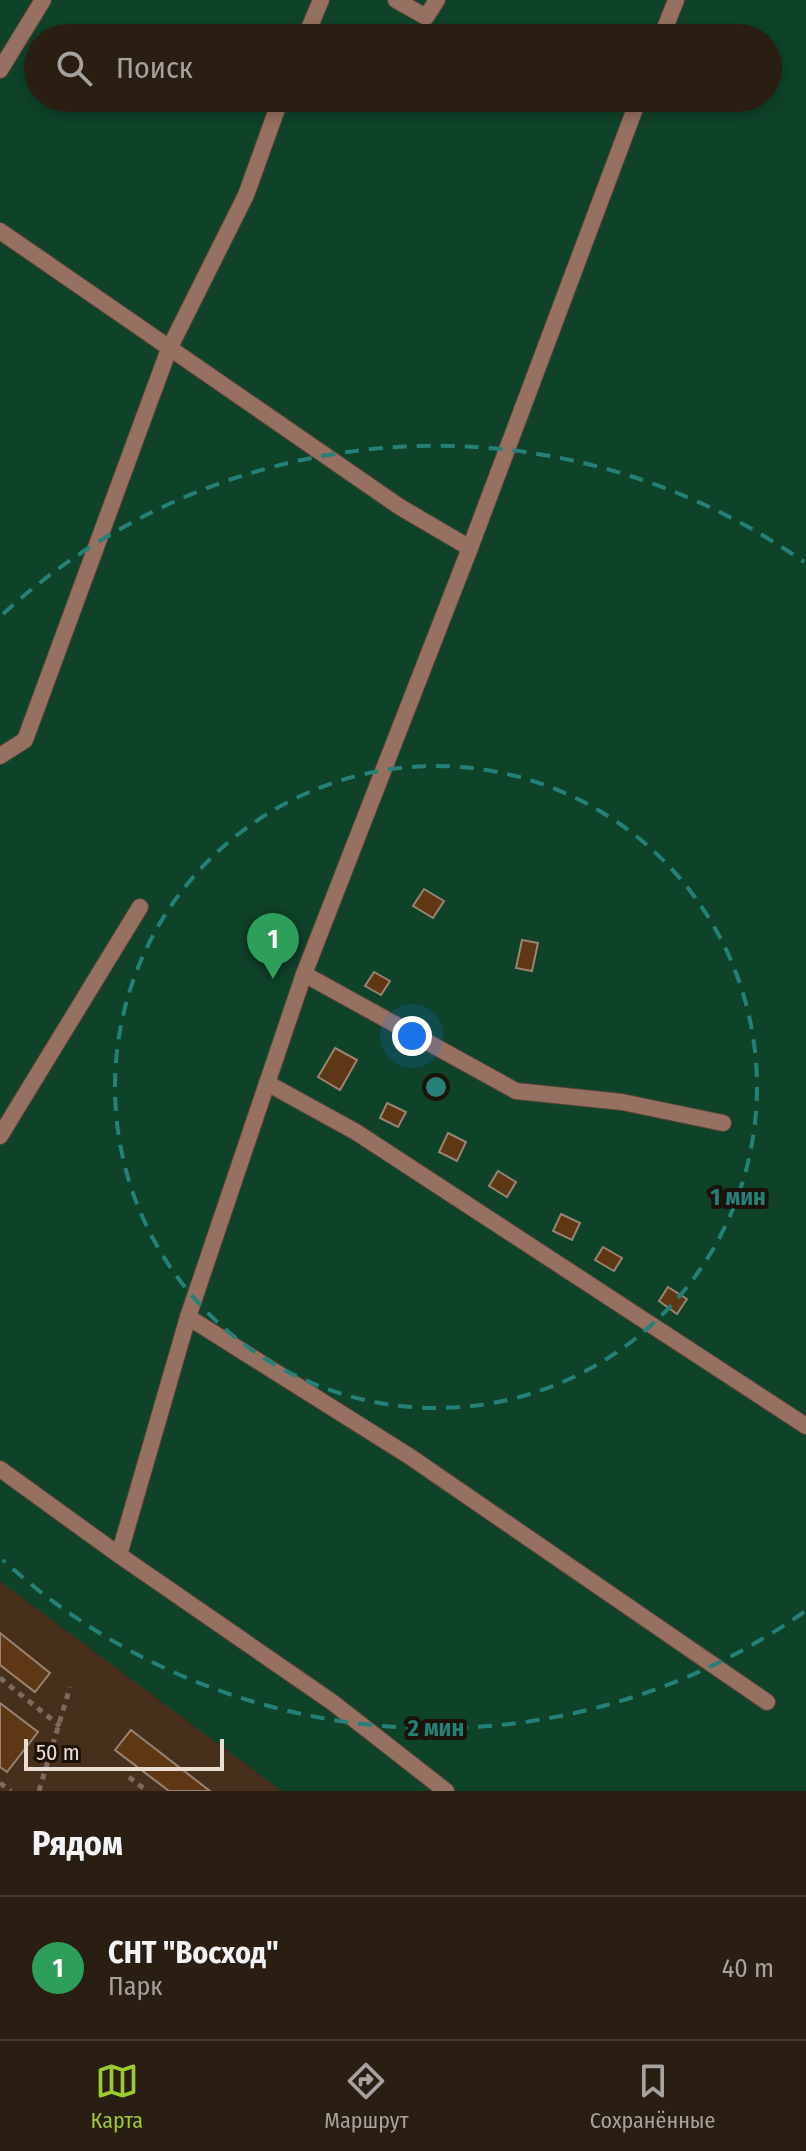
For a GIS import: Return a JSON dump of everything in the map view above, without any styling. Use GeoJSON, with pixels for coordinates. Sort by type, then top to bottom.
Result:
{"type":"FeatureCollection","features":[{"type":"Feature","properties":{"kind":"lane"},"geometry":{"type":"LineString","coordinates":[[28,24],[43,0]]}},
{"type":"Feature","properties":{"kind":"lane"},"geometry":{"type":"LineString","coordinates":[[311,24],[321,0]]}},
{"type":"Feature","properties":{"kind":"lane"},"geometry":{"type":"LineString","coordinates":[[396,0],[426,17],[437,0]]}},
{"type":"Feature","properties":{"kind":"lane"},"geometry":{"type":"LineString","coordinates":[[667,24],[676,0]]}},
{"type":"Feature","properties":{"kind":"lane"},"geometry":{"type":"LineString","coordinates":[[0,70],[24,31]]}},
{"type":"Feature","properties":{"kind":"lane"},"geometry":{"type":"LineString","coordinates":[[0,756],[25,740],[169,349],[246,195],[276,112]]}},
{"type":"Feature","properties":{"kind":"lane"},"geometry":{"type":"LineString","coordinates":[[119,1555],[188,1317],[304,974],[470,548],[634,112]]}},
{"type":"Feature","properties":{"kind":"lane"},"geometry":{"type":"LineString","coordinates":[[0,231],[400,507],[470,548]]}},
{"type":"Feature","properties":{"kind":"lane"},"geometry":{"type":"LineString","coordinates":[[0,1136],[140,907]]}},
{"type":"Feature","properties":{"kind":"lane"},"geometry":{"type":"LineString","coordinates":[[304,974],[516,1091],[622,1102],[723,1123]]}},
{"type":"Feature","properties":{"kind":"lane"},"geometry":{"type":"LineString","coordinates":[[267,1083],[356,1132],[806,1426]]}},
{"type":"Feature","properties":{"kind":"lane"},"geometry":{"type":"LineString","coordinates":[[188,1317],[409,1456],[767,1702]]}},
{"type":"Feature","properties":{"kind":"lane"},"geometry":{"type":"LineString","coordinates":[[0,1469],[332,1702],[446,1791]]}},
{"type":"Feature","properties":{"kind":"path"},"geometry":{"type":"LineString","coordinates":[[0,1678],[60,1726]]}},
{"type":"Feature","properties":{"kind":"path"},"geometry":{"type":"LineString","coordinates":[[39,1791],[70,1687]]}},
{"type":"Feature","properties":{"kind":"path"},"geometry":{"type":"LineString","coordinates":[[129,1777],[147,1791]]}},
{"type":"Feature","properties":{"kind":"path"},"geometry":{"type":"LineString","coordinates":[[0,1783],[11,1791]]}},
{"type":"Feature","properties":{"kind":"shaded area"},"geometry":{"type":"Polygon","coordinates":[[[0,1581],[282,1791],[0,1791],[0,1581]]]}},
{"type":"Feature","properties":{"kind":"green space"},"geometry":{"type":"Polygon","coordinates":[[[0,0],[806,0],[806,1791],[282,1791],[0,1581],[0,0]]]}},
{"type":"Feature","properties":{"kind":"building"},"geometry":{"type":"Polygon","coordinates":[[[424,889],[444,901],[433,918],[413,906],[424,889]]]}},
{"type":"Feature","properties":{"kind":"building"},"geometry":{"type":"Polygon","coordinates":[[[522,940],[538,943],[532,971],[516,968],[522,940]]]}},
{"type":"Feature","properties":{"kind":"building"},"geometry":{"type":"Polygon","coordinates":[[[374,972],[390,981],[381,995],[365,986],[374,972]]]}},
{"type":"Feature","properties":{"kind":"building"},"geometry":{"type":"Polygon","coordinates":[[[335,1048],[357,1060],[340,1090],[318,1077],[335,1048]]]}},
{"type":"Feature","properties":{"kind":"building"},"geometry":{"type":"Polygon","coordinates":[[[387,1103],[406,1112],[398,1127],[380,1118],[387,1103]]]}},
{"type":"Feature","properties":{"kind":"building"},"geometry":{"type":"Polygon","coordinates":[[[448,1133],[466,1142],[457,1161],[439,1152],[448,1133]]]}},
{"type":"Feature","properties":{"kind":"building"},"geometry":{"type":"Polygon","coordinates":[[[498,1171],[516,1182],[507,1197],[489,1186],[498,1171]]]}},
{"type":"Feature","properties":{"kind":"building"},"geometry":{"type":"Polygon","coordinates":[[[561,1214],[580,1223],[572,1240],[553,1231],[561,1214]]]}},
{"type":"Feature","properties":{"kind":"building"},"geometry":{"type":"Polygon","coordinates":[[[603,1247],[622,1258],[614,1271],[595,1260],[603,1247]]]}},
{"type":"Feature","properties":{"kind":"building"},"geometry":{"type":"Polygon","coordinates":[[[668,1287],[687,1299],[677,1314],[659,1301],[668,1287]]]}},
{"type":"Feature","properties":{"kind":"building"},"geometry":{"type":"Polygon","coordinates":[[[0,1633],[50,1673],[35,1692],[0,1665],[0,1633]]]}},
{"type":"Feature","properties":{"kind":"building"},"geometry":{"type":"Polygon","coordinates":[[[0,1703],[38,1732],[7,1772],[0,1767],[0,1703]]]}},
{"type":"Feature","properties":{"kind":"building"},"geometry":{"type":"Polygon","coordinates":[[[131,1730],[210,1791],[169,1791],[115,1750],[131,1730]]]}},
{"type":"Feature","properties":{"kind":"place","name":"СНТ \"Восход\""},"geometry":{"type":"Point","coordinates":[273,979]}}]}
